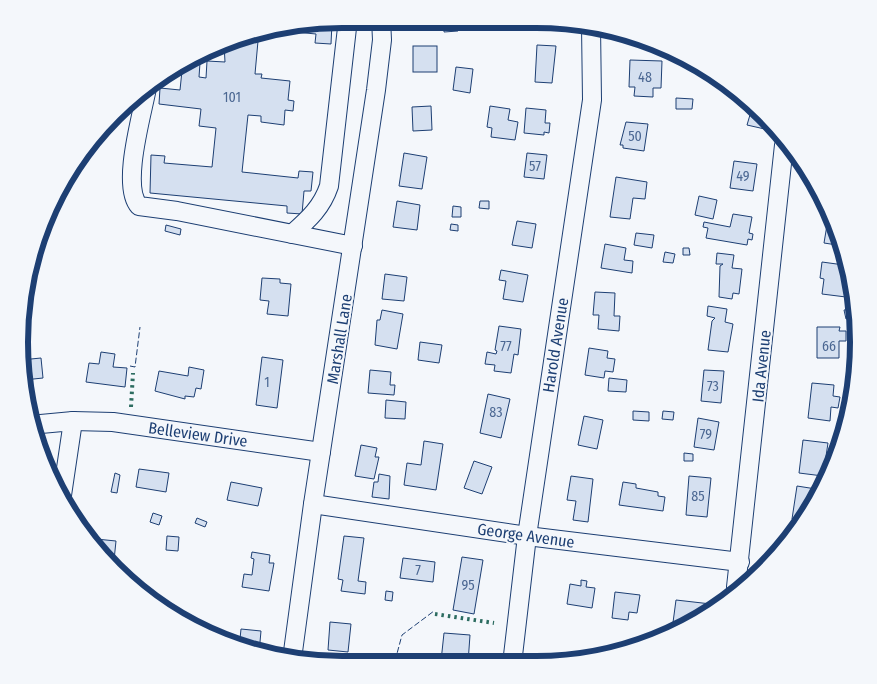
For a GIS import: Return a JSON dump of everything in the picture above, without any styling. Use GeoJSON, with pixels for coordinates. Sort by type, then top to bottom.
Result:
{"type":"FeatureCollection","features":[{"type":"Feature","properties":{"kind":"street"},"geometry":{"type":"LineString","coordinates":[[292,234],[318,210],[325,199],[329,186],[347,27]]}},
{"type":"Feature","properties":{"kind":"street","name":"Marshall Lane"},"geometry":{"type":"LineString","coordinates":[[293,652],[313,504],[376,90],[382,27]]}},
{"type":"Feature","properties":{"kind":"street","name":"Harold Avenue"},"geometry":{"type":"LineString","coordinates":[[513,656],[526,536],[592,100],[591,33]]}},
{"type":"Feature","properties":{"kind":"street"},"geometry":{"type":"LineString","coordinates":[[144,98],[130,179],[134,198],[139,206],[353,246]]}},
{"type":"Feature","properties":{"kind":"street","name":"Ida Avenue"},"geometry":{"type":"LineString","coordinates":[[737,583],[784,149]]}},
{"type":"Feature","properties":{"kind":"street"},"geometry":{"type":"LineString","coordinates":[[63,487],[73,421]]}},
{"type":"Feature","properties":{"kind":"street","name":"Belleview Drive"},"geometry":{"type":"LineString","coordinates":[[38,424],[73,421],[112,422],[322,452]]}},
{"type":"Feature","properties":{"kind":"street","name":"George Avenue"},"geometry":{"type":"LineString","coordinates":[[313,504],[526,536],[740,562]]}},
{"type":"Feature","properties":{"kind":"building"},"geometry":{"type":"Polygon","coordinates":[[[332,27],[331,44],[315,43],[316,34],[292,32],[332,27]]]}},
{"type":"Feature","properties":{"kind":"building"},"geometry":{"type":"Polygon","coordinates":[[[444,27],[458,27],[458,31],[444,32],[444,27]]]}},
{"type":"Feature","properties":{"kind":"building"},"geometry":{"type":"Polygon","coordinates":[[[258,39],[255,74],[262,74],[261,78],[290,81],[288,100],[294,101],[293,111],[285,110],[284,125],[261,122],[261,116],[248,115],[242,172],[298,178],[299,171],[313,172],[311,191],[304,191],[302,214],[287,213],[287,206],[150,193],[151,155],[165,156],[164,163],[212,167],[216,128],[199,126],[201,109],[159,104],[160,88],[180,90],[182,72],[198,63],[200,63],[199,77],[206,78],[207,61],[225,62],[224,50],[258,39]]]}},
{"type":"Feature","properties":{"kind":"building"},"geometry":{"type":"Polygon","coordinates":[[[537,45],[556,46],[552,83],[535,82],[537,45]]]}},
{"type":"Feature","properties":{"kind":"building"},"geometry":{"type":"Polygon","coordinates":[[[413,46],[437,46],[437,72],[413,72],[413,46]]]}},
{"type":"Feature","properties":{"kind":"building"},"geometry":{"type":"Polygon","coordinates":[[[630,60],[662,61],[661,88],[653,88],[653,97],[634,96],[635,87],[629,87],[630,60]]]}},
{"type":"Feature","properties":{"kind":"building"},"geometry":{"type":"Polygon","coordinates":[[[456,67],[473,69],[470,93],[453,90],[456,67]]]}},
{"type":"Feature","properties":{"kind":"building"},"geometry":{"type":"Polygon","coordinates":[[[676,98],[693,99],[692,109],[676,109],[676,98]]]}},
{"type":"Feature","properties":{"kind":"building"},"geometry":{"type":"Polygon","coordinates":[[[431,106],[432,130],[413,131],[412,107],[431,106]]]}},
{"type":"Feature","properties":{"kind":"building"},"geometry":{"type":"Polygon","coordinates":[[[490,106],[510,109],[508,120],[518,122],[515,140],[491,137],[492,128],[487,127],[490,106]]]}},
{"type":"Feature","properties":{"kind":"building"},"geometry":{"type":"Polygon","coordinates":[[[526,108],[546,110],[545,123],[550,123],[549,133],[544,132],[544,135],[524,133],[526,108]]]}},
{"type":"Feature","properties":{"kind":"building"},"geometry":{"type":"Polygon","coordinates":[[[750,114],[766,129],[747,125],[750,114]]]}},
{"type":"Feature","properties":{"kind":"building"},"geometry":{"type":"Polygon","coordinates":[[[626,122],[648,124],[644,151],[623,148],[623,145],[620,145],[626,122]]]}},
{"type":"Feature","properties":{"kind":"building"},"geometry":{"type":"Polygon","coordinates":[[[404,153],[427,157],[422,189],[399,186],[404,153]]]}},
{"type":"Feature","properties":{"kind":"building"},"geometry":{"type":"Polygon","coordinates":[[[527,153],[547,155],[544,179],[524,177],[527,153]]]}},
{"type":"Feature","properties":{"kind":"building"},"geometry":{"type":"Polygon","coordinates":[[[734,161],[757,164],[753,191],[730,188],[734,161]]]}},
{"type":"Feature","properties":{"kind":"building"},"geometry":{"type":"Polygon","coordinates":[[[616,177],[647,182],[645,199],[633,198],[630,219],[610,217],[616,177]]]}},
{"type":"Feature","properties":{"kind":"building"},"geometry":{"type":"Polygon","coordinates":[[[699,196],[717,200],[713,219],[695,215],[699,196]]]}},
{"type":"Feature","properties":{"kind":"building"},"geometry":{"type":"Polygon","coordinates":[[[397,201],[420,205],[417,230],[393,227],[397,201]]]}},
{"type":"Feature","properties":{"kind":"building"},"geometry":{"type":"Polygon","coordinates":[[[480,201],[489,201],[489,209],[479,208],[480,201]]]}},
{"type":"Feature","properties":{"kind":"building"},"geometry":{"type":"Polygon","coordinates":[[[453,206],[461,207],[461,217],[452,217],[453,206]]]}},
{"type":"Feature","properties":{"kind":"building"},"geometry":{"type":"Polygon","coordinates":[[[733,214],[752,217],[749,233],[753,234],[752,240],[748,239],[747,245],[706,238],[708,228],[703,227],[704,222],[730,227],[733,214]]]}},
{"type":"Feature","properties":{"kind":"building"},"geometry":{"type":"Polygon","coordinates":[[[517,221],[536,224],[532,248],[512,245],[517,221]]]}},
{"type":"Feature","properties":{"kind":"building"},"geometry":{"type":"Polygon","coordinates":[[[451,224],[458,225],[458,231],[450,230],[451,224]]]}},
{"type":"Feature","properties":{"kind":"building"},"geometry":{"type":"Polygon","coordinates":[[[166,225],[181,229],[180,235],[165,231],[166,225]]]}},
{"type":"Feature","properties":{"kind":"building"},"geometry":{"type":"Polygon","coordinates":[[[827,225],[834,245],[824,243],[827,225]]]}},
{"type":"Feature","properties":{"kind":"building"},"geometry":{"type":"Polygon","coordinates":[[[636,233],[654,235],[652,248],[634,245],[636,233]]]}},
{"type":"Feature","properties":{"kind":"building"},"geometry":{"type":"Polygon","coordinates":[[[605,244],[626,248],[624,260],[633,261],[632,273],[601,268],[605,244]]]}},
{"type":"Feature","properties":{"kind":"building"},"geometry":{"type":"Polygon","coordinates":[[[683,248],[689,248],[690,255],[683,255],[683,248]]]}},
{"type":"Feature","properties":{"kind":"building"},"geometry":{"type":"Polygon","coordinates":[[[665,252],[675,254],[673,263],[663,262],[665,252]]]}},
{"type":"Feature","properties":{"kind":"building"},"geometry":{"type":"Polygon","coordinates":[[[717,253],[734,255],[732,268],[742,269],[739,294],[733,293],[732,299],[719,297],[720,266],[723,264],[716,264],[717,253]]]}},
{"type":"Feature","properties":{"kind":"building"},"geometry":{"type":"Polygon","coordinates":[[[822,262],[840,264],[846,297],[822,294],[824,279],[820,278],[822,262]]]}},
{"type":"Feature","properties":{"kind":"building"},"geometry":{"type":"Polygon","coordinates":[[[501,270],[528,275],[523,302],[503,299],[506,281],[499,280],[501,270]]]}},
{"type":"Feature","properties":{"kind":"building"},"geometry":{"type":"Polygon","coordinates":[[[385,274],[407,277],[404,301],[382,299],[385,274]]]}},
{"type":"Feature","properties":{"kind":"building"},"geometry":{"type":"Polygon","coordinates":[[[262,278],[280,279],[280,283],[291,284],[288,316],[267,314],[269,301],[260,300],[262,278]]]}},
{"type":"Feature","properties":{"kind":"building"},"geometry":{"type":"Polygon","coordinates":[[[595,292],[615,293],[614,316],[620,316],[619,331],[598,329],[599,315],[593,315],[595,292]]]}},
{"type":"Feature","properties":{"kind":"building"},"geometry":{"type":"Polygon","coordinates":[[[708,306],[727,309],[725,322],[733,324],[728,352],[708,350],[712,321],[715,318],[707,316],[708,306]]]}},
{"type":"Feature","properties":{"kind":"building"},"geometry":{"type":"Polygon","coordinates":[[[382,310],[403,314],[397,349],[375,345],[377,320],[380,320],[382,310]]]}},
{"type":"Feature","properties":{"kind":"building"},"geometry":{"type":"Polygon","coordinates":[[[844,310],[848,310],[849,318],[846,319],[844,310]]]}},
{"type":"Feature","properties":{"kind":"building"},"geometry":{"type":"Polygon","coordinates":[[[499,326],[521,329],[518,355],[514,354],[511,373],[494,371],[495,365],[485,364],[487,352],[496,354],[499,326]]]}},
{"type":"Feature","properties":{"kind":"building"},"geometry":{"type":"Polygon","coordinates":[[[817,327],[840,327],[839,331],[846,331],[846,341],[839,341],[839,358],[817,358],[817,327]]]}},
{"type":"Feature","properties":{"kind":"building"},"geometry":{"type":"Polygon","coordinates":[[[420,342],[442,345],[439,363],[418,360],[420,342]]]}},
{"type":"Feature","properties":{"kind":"building"},"geometry":{"type":"Polygon","coordinates":[[[589,348],[608,351],[607,358],[615,359],[613,372],[605,371],[604,378],[585,375],[589,348]]]}},
{"type":"Feature","properties":{"kind":"building"},"geometry":{"type":"Polygon","coordinates":[[[101,352],[115,354],[113,367],[127,368],[125,387],[86,382],[89,363],[99,364],[101,352]]]}},
{"type":"Feature","properties":{"kind":"building"},"geometry":{"type":"Polygon","coordinates":[[[262,357],[283,360],[277,408],[256,405],[262,357]]]}},
{"type":"Feature","properties":{"kind":"building"},"geometry":{"type":"Polygon","coordinates":[[[41,358],[43,378],[30,379],[28,359],[41,358]]]}},
{"type":"Feature","properties":{"kind":"building"},"geometry":{"type":"Polygon","coordinates":[[[189,367],[204,370],[201,389],[196,388],[194,397],[185,396],[185,399],[155,391],[159,371],[188,376],[189,367]]]}},
{"type":"Feature","properties":{"kind":"building"},"geometry":{"type":"Polygon","coordinates":[[[370,370],[391,372],[390,385],[395,385],[394,395],[368,393],[370,370]]]}},
{"type":"Feature","properties":{"kind":"building"},"geometry":{"type":"Polygon","coordinates":[[[704,370],[724,371],[721,403],[701,401],[704,370]]]}},
{"type":"Feature","properties":{"kind":"building"},"geometry":{"type":"Polygon","coordinates":[[[609,378],[627,380],[626,392],[608,391],[609,378]]]}},
{"type":"Feature","properties":{"kind":"building"},"geometry":{"type":"Polygon","coordinates":[[[812,383],[834,385],[833,396],[840,397],[838,408],[831,407],[830,421],[808,418],[812,383]]]}},
{"type":"Feature","properties":{"kind":"building"},"geometry":{"type":"Polygon","coordinates":[[[488,394],[510,399],[501,438],[480,433],[488,394]]]}},
{"type":"Feature","properties":{"kind":"building"},"geometry":{"type":"Polygon","coordinates":[[[386,400],[406,402],[405,419],[385,418],[386,400]]]}},
{"type":"Feature","properties":{"kind":"building"},"geometry":{"type":"Polygon","coordinates":[[[633,411],[649,412],[649,421],[633,420],[633,411]]]}},
{"type":"Feature","properties":{"kind":"building"},"geometry":{"type":"Polygon","coordinates":[[[663,411],[674,412],[673,420],[662,419],[663,411]]]}},
{"type":"Feature","properties":{"kind":"building"},"geometry":{"type":"Polygon","coordinates":[[[584,416],[603,420],[597,449],[578,445],[584,416]]]}},
{"type":"Feature","properties":{"kind":"building"},"geometry":{"type":"Polygon","coordinates":[[[698,418],[719,422],[714,450],[694,447],[698,418]]]}},
{"type":"Feature","properties":{"kind":"building"},"geometry":{"type":"Polygon","coordinates":[[[803,440],[828,443],[825,465],[820,476],[799,473],[803,440]]]}},
{"type":"Feature","properties":{"kind":"building"},"geometry":{"type":"Polygon","coordinates":[[[424,441],[443,444],[436,490],[404,485],[407,463],[421,465],[424,441]]]}},
{"type":"Feature","properties":{"kind":"building"},"geometry":{"type":"Polygon","coordinates":[[[361,445],[377,448],[375,457],[379,457],[374,479],[355,476],[361,445]]]}},
{"type":"Feature","properties":{"kind":"building"},"geometry":{"type":"Polygon","coordinates":[[[684,453],[693,454],[693,461],[684,461],[684,453]]]}},
{"type":"Feature","properties":{"kind":"building"},"geometry":{"type":"Polygon","coordinates":[[[474,461],[492,467],[482,494],[464,488],[474,461]]]}},
{"type":"Feature","properties":{"kind":"building"},"geometry":{"type":"Polygon","coordinates":[[[139,469],[169,473],[166,492],[136,487],[139,469]]]}},
{"type":"Feature","properties":{"kind":"building"},"geometry":{"type":"Polygon","coordinates":[[[115,473],[120,475],[117,493],[111,492],[115,473]]]}},
{"type":"Feature","properties":{"kind":"building"},"geometry":{"type":"Polygon","coordinates":[[[379,474],[390,476],[389,499],[372,497],[374,482],[378,482],[379,474]]]}},
{"type":"Feature","properties":{"kind":"building"},"geometry":{"type":"Polygon","coordinates":[[[571,476],[593,479],[588,522],[573,520],[576,501],[567,500],[571,476]]]}},
{"type":"Feature","properties":{"kind":"building"},"geometry":{"type":"Polygon","coordinates":[[[689,476],[711,478],[707,517],[686,515],[689,476]]]}},
{"type":"Feature","properties":{"kind":"building"},"geometry":{"type":"Polygon","coordinates":[[[231,482],[262,488],[258,506],[227,500],[231,482]]]}},
{"type":"Feature","properties":{"kind":"building"},"geometry":{"type":"Polygon","coordinates":[[[623,482],[636,484],[636,488],[658,492],[658,496],[665,497],[663,511],[619,505],[623,482]]]}},
{"type":"Feature","properties":{"kind":"building"},"geometry":{"type":"Polygon","coordinates":[[[797,486],[813,488],[796,517],[792,519],[797,486]]]}},
{"type":"Feature","properties":{"kind":"building"},"geometry":{"type":"Polygon","coordinates":[[[153,513],[162,516],[159,525],[150,522],[153,513]]]}},
{"type":"Feature","properties":{"kind":"building"},"geometry":{"type":"Polygon","coordinates":[[[197,518],[207,522],[205,527],[195,523],[197,518]]]}},
{"type":"Feature","properties":{"kind":"building"},"geometry":{"type":"Polygon","coordinates":[[[167,536],[179,537],[178,551],[166,550],[167,536]]]}},
{"type":"Feature","properties":{"kind":"building"},"geometry":{"type":"Polygon","coordinates":[[[344,536],[364,538],[358,581],[366,582],[365,594],[341,591],[343,580],[338,579],[344,536]]]}},
{"type":"Feature","properties":{"kind":"building"},"geometry":{"type":"Polygon","coordinates":[[[97,539],[116,541],[114,558],[97,539]]]}},
{"type":"Feature","properties":{"kind":"building"},"geometry":{"type":"Polygon","coordinates":[[[252,552],[270,555],[269,563],[274,563],[269,591],[242,587],[244,574],[252,575],[254,559],[251,558],[252,552]]]}},
{"type":"Feature","properties":{"kind":"building"},"geometry":{"type":"Polygon","coordinates":[[[462,557],[483,560],[474,614],[453,610],[462,557]]]}},
{"type":"Feature","properties":{"kind":"building"},"geometry":{"type":"Polygon","coordinates":[[[403,558],[435,562],[433,582],[400,578],[403,558]]]}},
{"type":"Feature","properties":{"kind":"building"},"geometry":{"type":"Polygon","coordinates":[[[581,580],[587,581],[586,587],[595,588],[592,608],[567,604],[570,584],[581,586],[581,580]]]}},
{"type":"Feature","properties":{"kind":"building"},"geometry":{"type":"Polygon","coordinates":[[[386,591],[393,592],[392,601],[385,600],[386,591]]]}},
{"type":"Feature","properties":{"kind":"building"},"geometry":{"type":"Polygon","coordinates":[[[615,592],[640,595],[637,613],[629,612],[628,620],[612,618],[615,592]]]}},
{"type":"Feature","properties":{"kind":"building"},"geometry":{"type":"Polygon","coordinates":[[[676,600],[709,604],[692,614],[673,625],[676,600]]]}},
{"type":"Feature","properties":{"kind":"building"},"geometry":{"type":"Polygon","coordinates":[[[330,622],[351,624],[348,652],[328,650],[330,622]]]}},
{"type":"Feature","properties":{"kind":"building"},"geometry":{"type":"Polygon","coordinates":[[[241,629],[261,631],[260,646],[237,638],[240,639],[241,629]]]}},
{"type":"Feature","properties":{"kind":"building"},"geometry":{"type":"Polygon","coordinates":[[[444,633],[470,635],[468,656],[442,656],[444,633]]]}},
{"type":"Feature","properties":{"kind":"hedge"},"geometry":{"type":"LineString","coordinates":[[131,407],[133,373]]}},
{"type":"Feature","properties":{"kind":"hedge"},"geometry":{"type":"LineString","coordinates":[[435,614],[494,623]]}},
{"type":"Feature","properties":{"kind":"fence"},"geometry":{"type":"LineString","coordinates":[[130,366],[135,367],[140,327]]}},
{"type":"Feature","properties":{"kind":"fence"},"geometry":{"type":"LineString","coordinates":[[396,656],[402,635],[434,611]]}}]}
